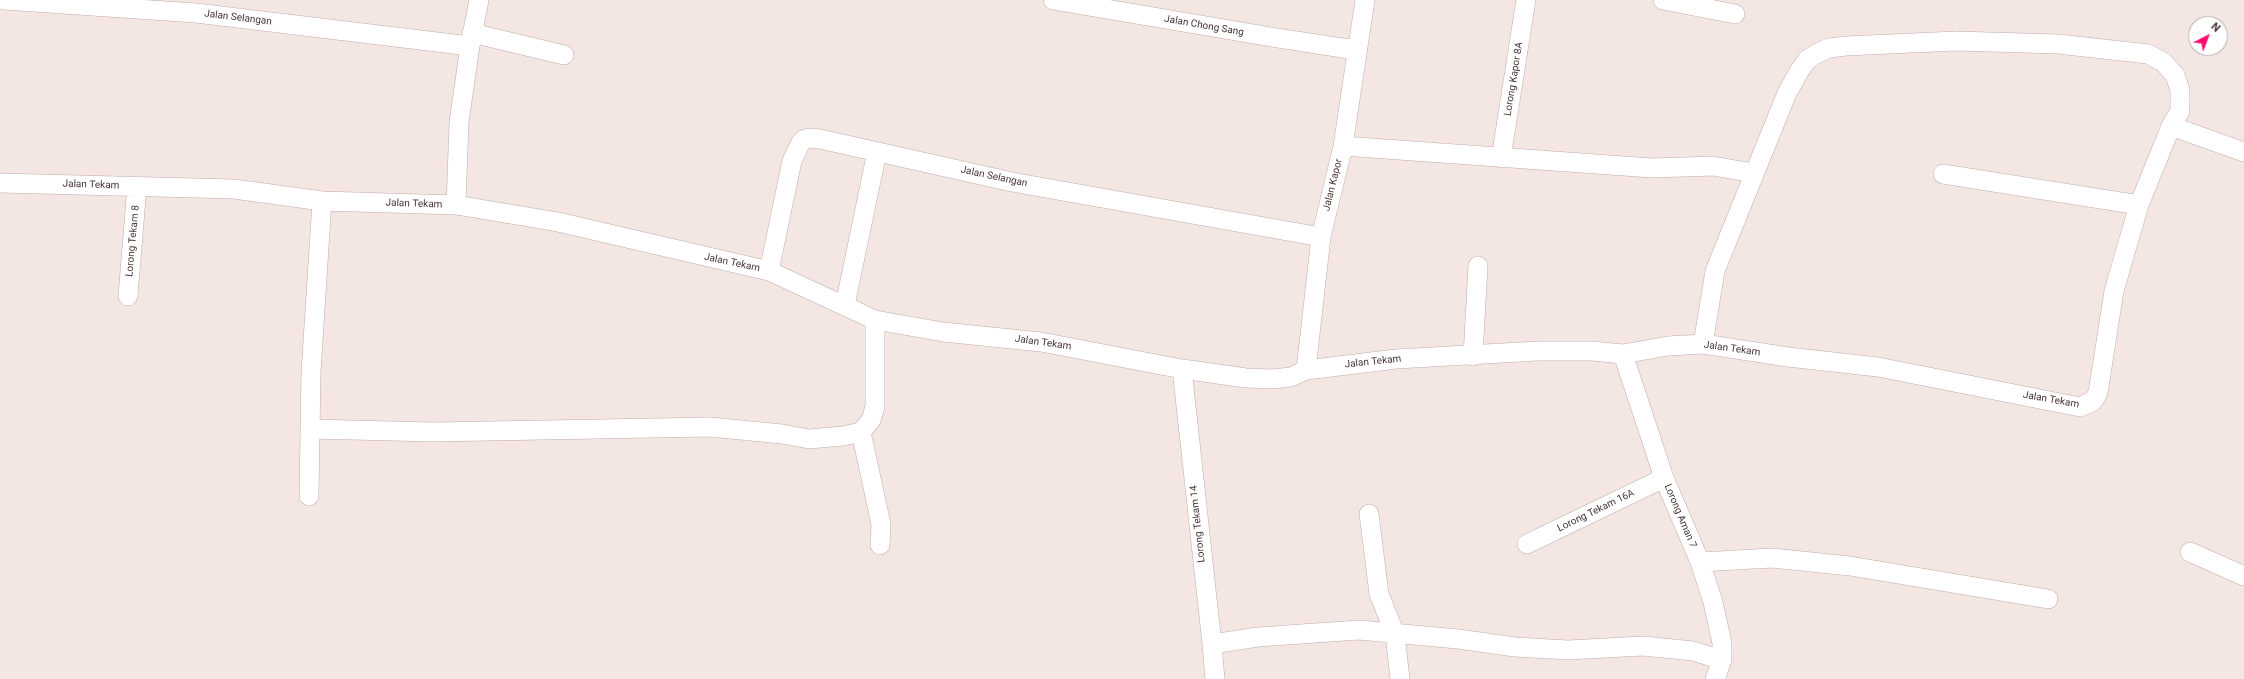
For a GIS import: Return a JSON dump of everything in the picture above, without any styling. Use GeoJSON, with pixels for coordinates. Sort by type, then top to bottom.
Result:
{"type":"FeatureCollection","features":[{"type":"Feature","properties":{"kind":"street","name":"Jalan Selangan"},"geometry":{"type":"LineString","coordinates":[[4,0],[196,13],[471,39],[564,55]]}},
{"type":"Feature","properties":{"kind":"street"},"geometry":{"type":"LineString","coordinates":[[456,205],[459,122],[471,39],[479,0]]}},
{"type":"Feature","properties":{"kind":"street","name":"Jalan Chong Sang"},"geometry":{"type":"LineString","coordinates":[[1052,0],[1356,50]]}},
{"type":"Feature","properties":{"kind":"street","name":"Jalan Kapor"},"geometry":{"type":"LineString","coordinates":[[1306,370],[1321,237],[1343,146],[1356,50],[1365,0]]}},
{"type":"Feature","properties":{"kind":"street","name":"Lorong Kapor 8A"},"geometry":{"type":"LineString","coordinates":[[1501,158],[1526,0]]}},
{"type":"Feature","properties":{"kind":"street"},"geometry":{"type":"LineString","coordinates":[[1663,0],[1734,14]]}},
{"type":"Feature","properties":{"kind":"street"},"geometry":{"type":"LineString","coordinates":[[1703,344],[1715,270],[1753,173],[1787,93],[1807,60],[1816,54],[1829,48],[1846,46],[1956,41],[2058,44],[2148,54],[2163,62],[2175,75],[2180,90],[2180,111],[2171,126],[2139,205],[1943,174]]}},
{"type":"Feature","properties":{"kind":"street"},"geometry":{"type":"LineString","coordinates":[[2171,126],[2244,152]]}},
{"type":"Feature","properties":{"kind":"street","name":"Jalan Selangan"},"geometry":{"type":"LineString","coordinates":[[769,271],[792,161],[800,144],[803,140],[809,138],[820,139],[1012,182],[1321,237]]}},
{"type":"Feature","properties":{"kind":"street"},"geometry":{"type":"LineString","coordinates":[[1343,146],[1652,168],[1713,166],[1753,173]]}},
{"type":"Feature","properties":{"kind":"street"},"geometry":{"type":"LineString","coordinates":[[845,305],[877,152]]}},
{"type":"Feature","properties":{"kind":"street","name":"Jalan Tekam"},"geometry":{"type":"LineString","coordinates":[[0,182],[234,189],[322,201],[456,205],[558,222],[769,271],[875,320],[942,332],[1041,342],[1182,369],[1272,379],[1290,377],[1306,370],[1396,359],[1546,351],[1592,351],[1623,354],[1668,346],[1703,344],[1788,357],[1878,367],[2080,407],[2093,401],[2098,393],[2114,291],[2139,205]]}},
{"type":"Feature","properties":{"kind":"street","name":"Lorong Tekam 8"},"geometry":{"type":"LineString","coordinates":[[128,296],[137,186]]}},
{"type":"Feature","properties":{"kind":"street"},"geometry":{"type":"LineString","coordinates":[[309,496],[311,372],[322,201]]}},
{"type":"Feature","properties":{"kind":"street"},"geometry":{"type":"LineString","coordinates":[[1473,356],[1478,266]]}},
{"type":"Feature","properties":{"kind":"street"},"geometry":{"type":"LineString","coordinates":[[310,429],[433,432],[710,427],[809,438],[843,436],[862,432],[871,420],[875,407],[875,320]]}},
{"type":"Feature","properties":{"kind":"street","name":"Lorong Aman 7"},"geometry":{"type":"LineString","coordinates":[[1623,354],[1664,478],[1700,562],[1721,631],[1722,660],[1715,679]]}},
{"type":"Feature","properties":{"kind":"street","name":"Lorong Tekam 14"},"geometry":{"type":"LineString","coordinates":[[1182,369],[1212,644],[1214,679]]}},
{"type":"Feature","properties":{"kind":"street"},"geometry":{"type":"LineString","coordinates":[[862,432],[881,524],[880,545]]}},
{"type":"Feature","properties":{"kind":"street","name":"Lorong Tekam 16A"},"geometry":{"type":"LineString","coordinates":[[1527,544],[1664,478]]}},
{"type":"Feature","properties":{"kind":"street"},"geometry":{"type":"LineString","coordinates":[[1369,514],[1379,594],[1395,634],[1400,679]]}},
{"type":"Feature","properties":{"kind":"street"},"geometry":{"type":"LineString","coordinates":[[2190,552],[2244,576]]}},
{"type":"Feature","properties":{"kind":"street"},"geometry":{"type":"LineString","coordinates":[[1700,562],[1772,558],[1850,566],[2048,599]]}},
{"type":"Feature","properties":{"kind":"street"},"geometry":{"type":"LineString","coordinates":[[1212,644],[1258,637],[1359,630],[1458,639],[1523,648],[1568,650],[1643,646],[1693,651],[1722,660]]}}]}
